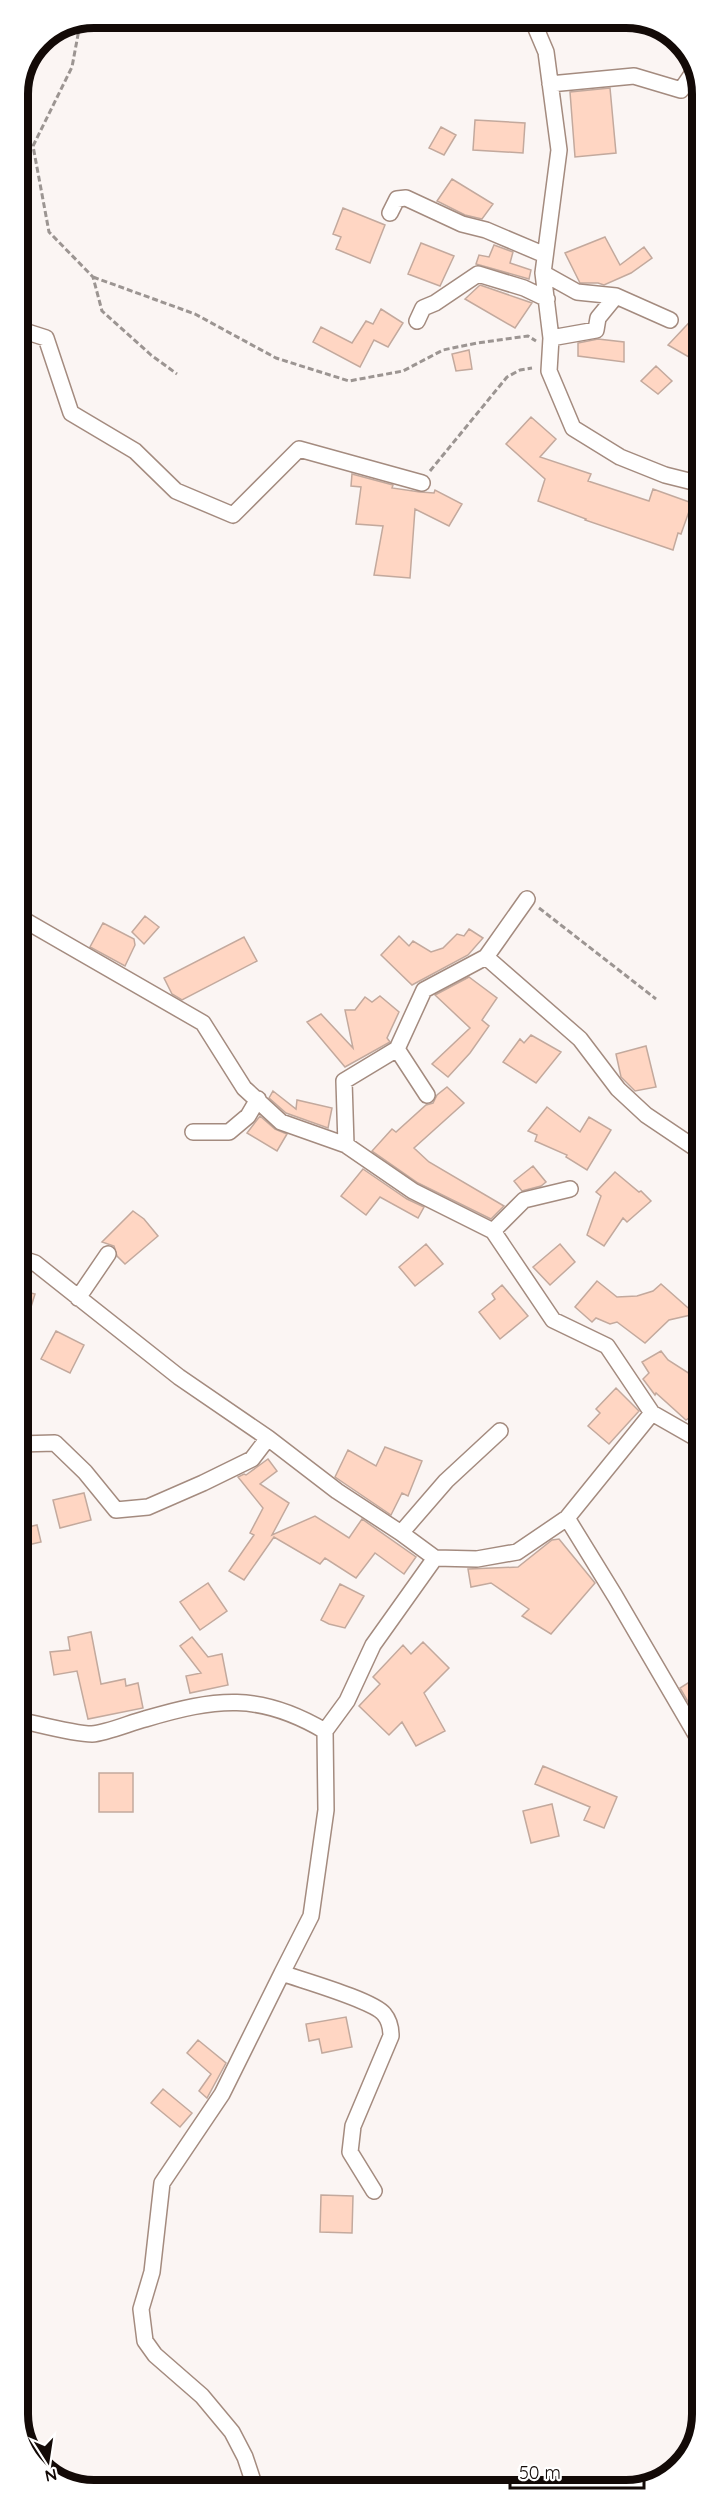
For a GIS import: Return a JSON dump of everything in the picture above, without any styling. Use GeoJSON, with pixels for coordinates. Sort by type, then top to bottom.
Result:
{"type":"FeatureCollection","features":[{"type":"Feature","properties":{"kind":"street"},"geometry":{"type":"LineString","coordinates":[[536,29],[546,52],[559,150],[543,273],[550,352],[549,371],[573,428],[620,457],[665,475],[692,482]]}},
{"type":"Feature","properties":{"kind":"street"},"geometry":{"type":"LineString","coordinates":[[550,84],[634,76],[681,90],[689,80]]}},
{"type":"Feature","properties":{"kind":"street"},"geometry":{"type":"LineString","coordinates":[[390,213],[397,200],[406,198],[462,224],[486,230],[545,255]]}},
{"type":"Feature","properties":{"kind":"street"},"geometry":{"type":"LineString","coordinates":[[543,273],[578,292],[616,296],[670,320]]}},
{"type":"Feature","properties":{"kind":"street"},"geometry":{"type":"LineString","coordinates":[[417,321],[423,308],[435,303],[478,274],[524,288],[546,299]]}},
{"type":"Feature","properties":{"kind":"street"},"geometry":{"type":"LineString","coordinates":[[550,352],[596,330],[598,318],[616,296]]}},
{"type":"Feature","properties":{"kind":"street"},"geometry":{"type":"LineString","coordinates":[[29,333],[46,338],[71,412],[135,450],[176,491],[232,515],[299,449],[422,483]]}},
{"type":"Feature","properties":{"kind":"street"},"geometry":{"type":"LineString","coordinates":[[346,1145],[344,1081],[397,1049],[424,990],[486,957],[527,899]]}},
{"type":"Feature","properties":{"kind":"street"},"geometry":{"type":"LineString","coordinates":[[29,923],[203,1023],[244,1088],[281,1122],[346,1145],[412,1191],[493,1231],[553,1320],[607,1346],[652,1413],[692,1436]]}},
{"type":"Feature","properties":{"kind":"street"},"geometry":{"type":"LineString","coordinates":[[486,957],[580,1039],[618,1089],[646,1115],[692,1146]]}},
{"type":"Feature","properties":{"kind":"street"},"geometry":{"type":"LineString","coordinates":[[397,1049],[427,1095]]}},
{"type":"Feature","properties":{"kind":"street"},"geometry":{"type":"LineString","coordinates":[[193,1132],[229,1132],[248,1116],[258,1099]]}},
{"type":"Feature","properties":{"kind":"street"},"geometry":{"type":"LineString","coordinates":[[493,1231],[524,1200],[570,1189]]}},
{"type":"Feature","properties":{"kind":"street"},"geometry":{"type":"LineString","coordinates":[[78,1298],[108,1254]]}},
{"type":"Feature","properties":{"kind":"street"},"geometry":{"type":"LineString","coordinates":[[29,1261],[35,1263],[179,1377],[268,1438],[337,1491],[435,1558],[477,1559],[517,1552],[567,1518],[652,1413]]}},
{"type":"Feature","properties":{"kind":"street"},"geometry":{"type":"LineString","coordinates":[[401,1533],[446,1481],[500,1431]]}},
{"type":"Feature","properties":{"kind":"street"},"geometry":{"type":"LineString","coordinates":[[29,1444],[54,1443],[85,1472],[116,1510],[148,1507],[252,1460],[268,1438]]}},
{"type":"Feature","properties":{"kind":"street"},"geometry":{"type":"LineString","coordinates":[[567,1518],[692,1728]]}},
{"type":"Feature","properties":{"kind":"street"},"geometry":{"type":"LineString","coordinates":[[253,2480],[245,2457],[232,2432],[202,2396],[155,2355],[145,2341],[141,2309],[152,2272],[162,2183],[222,2094],[311,1916],[326,1810],[325,1731],[347,1701],[373,1645],[435,1558]]}},
{"type":"Feature","properties":{"kind":"street"},"geometry":{"type":"LineString","coordinates":[[29,1722],[92,1734],[187,1707],[236,1701],[270,1706],[302,1717],[325,1731]]}},
{"type":"Feature","properties":{"kind":"street"},"geometry":{"type":"LineString","coordinates":[[282,1973],[343,1994],[383,2012],[391,2025],[391,2036],[353,2126],[350,2152],[374,2191]]}},
{"type":"Feature","properties":{"kind":"path"},"geometry":{"type":"LineString","coordinates":[[79,31],[72,67],[33,146],[49,232],[93,277],[195,314],[276,358],[350,381],[403,371],[443,350],[477,343],[528,336],[550,352],[507,377],[480,407],[422,483]]}},
{"type":"Feature","properties":{"kind":"path"},"geometry":{"type":"LineString","coordinates":[[93,277],[102,311],[177,375]]}},
{"type":"Feature","properties":{"kind":"path"},"geometry":{"type":"LineString","coordinates":[[527,899],[656,999]]}},
{"type":"Feature","properties":{"kind":"building"},"geometry":{"type":"Polygon","coordinates":[[[610,88],[616,153],[575,157],[570,92],[610,88]]]}},
{"type":"Feature","properties":{"kind":"building"},"geometry":{"type":"Polygon","coordinates":[[[475,120],[525,123],[523,153],[473,150],[475,120]]]}},
{"type":"Feature","properties":{"kind":"building"},"geometry":{"type":"Polygon","coordinates":[[[441,127],[456,135],[444,155],[429,148],[441,127]]]}},
{"type":"Feature","properties":{"kind":"building"},"geometry":{"type":"Polygon","coordinates":[[[452,179],[493,204],[482,219],[465,215],[437,201],[452,179]]]}},
{"type":"Feature","properties":{"kind":"building"},"geometry":{"type":"Polygon","coordinates":[[[343,208],[385,225],[370,263],[336,249],[341,237],[333,234],[343,208]]]}},
{"type":"Feature","properties":{"kind":"building"},"geometry":{"type":"Polygon","coordinates":[[[605,237],[620,265],[644,247],[652,258],[631,273],[604,285],[580,283],[565,253],[605,237]]]}},
{"type":"Feature","properties":{"kind":"building"},"geometry":{"type":"Polygon","coordinates":[[[421,243],[454,256],[440,286],[408,274],[421,243]]]}},
{"type":"Feature","properties":{"kind":"building"},"geometry":{"type":"Polygon","coordinates":[[[494,245],[513,252],[510,263],[531,270],[529,279],[476,264],[479,255],[489,257],[494,245]]]}},
{"type":"Feature","properties":{"kind":"building"},"geometry":{"type":"Polygon","coordinates":[[[480,285],[532,303],[515,328],[465,299],[480,285]]]}},
{"type":"Feature","properties":{"kind":"building"},"geometry":{"type":"Polygon","coordinates":[[[381,309],[403,323],[388,347],[374,340],[360,367],[313,342],[321,327],[352,343],[366,321],[373,324],[381,309]]]}},
{"type":"Feature","properties":{"kind":"building"},"geometry":{"type":"Polygon","coordinates":[[[692,320],[692,359],[668,345],[692,320]]]}},
{"type":"Feature","properties":{"kind":"building"},"geometry":{"type":"Polygon","coordinates":[[[598,339],[624,342],[624,362],[578,356],[578,343],[598,339]]]}},
{"type":"Feature","properties":{"kind":"building"},"geometry":{"type":"Polygon","coordinates":[[[469,350],[472,369],[456,371],[452,354],[469,350]]]}},
{"type":"Feature","properties":{"kind":"building"},"geometry":{"type":"Polygon","coordinates":[[[656,366],[672,381],[658,394],[641,381],[656,366]]]}},
{"type":"Feature","properties":{"kind":"building"},"geometry":{"type":"Polygon","coordinates":[[[531,417],[556,439],[540,457],[591,474],[588,481],[649,501],[653,489],[692,503],[673,550],[585,520],[538,501],[545,479],[506,444],[531,417]]]}},
{"type":"Feature","properties":{"kind":"building"},"geometry":{"type":"Polygon","coordinates":[[[352,474],[393,485],[392,488],[434,493],[435,490],[462,504],[449,526],[415,509],[410,578],[374,575],[383,526],[356,524],[361,487],[351,486],[352,474]]]}},
{"type":"Feature","properties":{"kind":"building"},"geometry":{"type":"Polygon","coordinates":[[[145,916],[159,927],[144,944],[132,932],[145,916]]]}},
{"type":"Feature","properties":{"kind":"building"},"geometry":{"type":"Polygon","coordinates":[[[103,923],[134,939],[135,945],[125,966],[90,947],[103,923]]]}},
{"type":"Feature","properties":{"kind":"building"},"geometry":{"type":"Polygon","coordinates":[[[469,929],[483,938],[468,955],[412,985],[381,955],[399,936],[409,946],[413,941],[431,952],[443,948],[457,934],[464,936],[469,929]]]}},
{"type":"Feature","properties":{"kind":"building"},"geometry":{"type":"Polygon","coordinates":[[[244,937],[257,961],[182,1000],[172,994],[164,978],[244,937]]]}},
{"type":"Feature","properties":{"kind":"building"},"geometry":{"type":"Polygon","coordinates":[[[469,977],[497,998],[482,1020],[489,1026],[470,1053],[448,1077],[432,1064],[470,1028],[435,995],[469,977]]]}},
{"type":"Feature","properties":{"kind":"building"},"geometry":{"type":"Polygon","coordinates":[[[380,996],[399,1012],[387,1038],[390,1042],[345,1067],[307,1022],[321,1014],[353,1048],[345,1010],[355,1010],[365,997],[372,1002],[380,996]]]}},
{"type":"Feature","properties":{"kind":"building"},"geometry":{"type":"Polygon","coordinates":[[[531,1035],[561,1052],[536,1083],[503,1062],[520,1039],[524,1043],[531,1035]]]}},
{"type":"Feature","properties":{"kind":"building"},"geometry":{"type":"Polygon","coordinates":[[[646,1046],[656,1087],[635,1091],[621,1077],[616,1054],[646,1046]]]}},
{"type":"Feature","properties":{"kind":"building"},"geometry":{"type":"Polygon","coordinates":[[[447,1087],[464,1103],[414,1148],[429,1162],[504,1206],[491,1219],[418,1183],[372,1151],[392,1129],[396,1132],[426,1105],[433,1103],[437,1095],[447,1087]]]}},
{"type":"Feature","properties":{"kind":"building"},"geometry":{"type":"Polygon","coordinates":[[[273,1091],[296,1109],[297,1100],[332,1108],[328,1128],[286,1113],[269,1098],[273,1091]]]}},
{"type":"Feature","properties":{"kind":"building"},"geometry":{"type":"Polygon","coordinates":[[[547,1107],[580,1132],[589,1117],[611,1130],[587,1170],[566,1157],[567,1155],[535,1141],[537,1135],[528,1131],[547,1107]]]}},
{"type":"Feature","properties":{"kind":"building"},"geometry":{"type":"Polygon","coordinates":[[[260,1116],[275,1129],[287,1134],[277,1151],[247,1133],[260,1116]]]}},
{"type":"Feature","properties":{"kind":"building"},"geometry":{"type":"Polygon","coordinates":[[[533,1166],[546,1182],[541,1186],[522,1191],[514,1181],[533,1166]]]}},
{"type":"Feature","properties":{"kind":"building"},"geometry":{"type":"Polygon","coordinates":[[[363,1169],[407,1199],[424,1207],[418,1218],[380,1197],[366,1215],[341,1196],[363,1169]]]}},
{"type":"Feature","properties":{"kind":"building"},"geometry":{"type":"Polygon","coordinates":[[[615,1172],[651,1201],[627,1222],[623,1218],[604,1246],[587,1235],[601,1196],[596,1192],[615,1172]]]}},
{"type":"Feature","properties":{"kind":"building"},"geometry":{"type":"Polygon","coordinates":[[[133,1211],[144,1219],[158,1236],[125,1264],[117,1256],[114,1246],[102,1242],[133,1211]]]}},
{"type":"Feature","properties":{"kind":"building"},"geometry":{"type":"Polygon","coordinates":[[[426,1244],[443,1264],[415,1286],[399,1267],[426,1244]]]}},
{"type":"Feature","properties":{"kind":"building"},"geometry":{"type":"Polygon","coordinates":[[[560,1244],[575,1262],[550,1285],[533,1267],[560,1244]]]}},
{"type":"Feature","properties":{"kind":"building"},"geometry":{"type":"Polygon","coordinates":[[[597,1281],[617,1297],[637,1296],[653,1291],[661,1284],[692,1311],[692,1315],[669,1320],[645,1343],[617,1322],[610,1324],[596,1318],[592,1322],[575,1307],[597,1281]]]}},
{"type":"Feature","properties":{"kind":"building"},"geometry":{"type":"Polygon","coordinates":[[[502,1285],[528,1316],[500,1339],[479,1312],[495,1299],[492,1294],[502,1285]]]}},
{"type":"Feature","properties":{"kind":"building"},"geometry":{"type":"Polygon","coordinates":[[[29,1292],[35,1294],[29,1313],[29,1292]]]}},
{"type":"Feature","properties":{"kind":"building"},"geometry":{"type":"Polygon","coordinates":[[[56,1331],[84,1345],[70,1373],[41,1359],[56,1331]]]}},
{"type":"Feature","properties":{"kind":"building"},"geometry":{"type":"Polygon","coordinates":[[[661,1351],[668,1360],[692,1375],[692,1416],[686,1420],[656,1393],[655,1395],[643,1379],[649,1373],[642,1362],[661,1351]]]}},
{"type":"Feature","properties":{"kind":"building"},"geometry":{"type":"Polygon","coordinates":[[[616,1388],[639,1411],[609,1444],[588,1426],[600,1413],[596,1409],[616,1388]]]}},
{"type":"Feature","properties":{"kind":"building"},"geometry":{"type":"Polygon","coordinates":[[[385,1447],[422,1461],[408,1496],[402,1493],[391,1515],[335,1477],[348,1450],[376,1466],[385,1447]]]}},
{"type":"Feature","properties":{"kind":"building"},"geometry":{"type":"Polygon","coordinates":[[[268,1459],[277,1471],[260,1484],[289,1503],[272,1535],[315,1516],[349,1538],[362,1519],[416,1557],[404,1574],[375,1553],[356,1578],[325,1558],[320,1564],[274,1537],[244,1580],[229,1571],[254,1535],[250,1533],[263,1508],[238,1477],[246,1475],[268,1459]]]}},
{"type":"Feature","properties":{"kind":"building"},"geometry":{"type":"Polygon","coordinates":[[[84,1493],[91,1520],[60,1528],[53,1500],[84,1493]]]}},
{"type":"Feature","properties":{"kind":"building"},"geometry":{"type":"Polygon","coordinates":[[[37,1525],[41,1542],[29,1545],[29,1527],[37,1525]]]}},
{"type":"Feature","properties":{"kind":"building"},"geometry":{"type":"Polygon","coordinates":[[[559,1539],[595,1583],[551,1634],[522,1616],[529,1609],[491,1583],[471,1587],[468,1569],[518,1567],[552,1540],[559,1539]]]}},
{"type":"Feature","properties":{"kind":"building"},"geometry":{"type":"Polygon","coordinates":[[[208,1583],[227,1611],[200,1630],[180,1602],[208,1583]]]}},
{"type":"Feature","properties":{"kind":"building"},"geometry":{"type":"Polygon","coordinates":[[[340,1584],[364,1596],[345,1628],[321,1620],[340,1584]]]}},
{"type":"Feature","properties":{"kind":"building"},"geometry":{"type":"Polygon","coordinates":[[[91,1632],[101,1684],[125,1679],[126,1686],[138,1683],[143,1708],[88,1719],[77,1671],[54,1675],[50,1652],[70,1650],[68,1637],[91,1632]]]}},
{"type":"Feature","properties":{"kind":"building"},"geometry":{"type":"Polygon","coordinates":[[[192,1637],[208,1657],[222,1654],[228,1685],[190,1693],[186,1676],[201,1673],[180,1646],[192,1637]]]}},
{"type":"Feature","properties":{"kind":"building"},"geometry":{"type":"Polygon","coordinates":[[[423,1642],[449,1668],[424,1693],[445,1731],[416,1746],[402,1722],[389,1735],[359,1706],[380,1684],[373,1677],[403,1645],[411,1654],[423,1642]]]}},
{"type":"Feature","properties":{"kind":"building"},"geometry":{"type":"Polygon","coordinates":[[[692,1680],[691,1707],[680,1688],[692,1680]]]}},
{"type":"Feature","properties":{"kind":"building"},"geometry":{"type":"Polygon","coordinates":[[[543,1766],[617,1797],[604,1828],[584,1820],[590,1807],[535,1784],[543,1766]]]}},
{"type":"Feature","properties":{"kind":"building"},"geometry":{"type":"Polygon","coordinates":[[[99,1773],[133,1773],[133,1812],[99,1812],[99,1773]]]}},
{"type":"Feature","properties":{"kind":"building"},"geometry":{"type":"Polygon","coordinates":[[[552,1804],[559,1836],[531,1843],[523,1811],[552,1804]]]}},
{"type":"Feature","properties":{"kind":"building"},"geometry":{"type":"Polygon","coordinates":[[[346,2017],[352,2047],[322,2053],[319,2039],[309,2041],[306,2024],[346,2017]]]}},
{"type":"Feature","properties":{"kind":"building"},"geometry":{"type":"Polygon","coordinates":[[[198,2040],[226,2063],[207,2098],[199,2091],[211,2074],[187,2053],[198,2040]]]}},
{"type":"Feature","properties":{"kind":"building"},"geometry":{"type":"Polygon","coordinates":[[[163,2089],[192,2113],[180,2127],[151,2103],[163,2089]]]}},
{"type":"Feature","properties":{"kind":"building"},"geometry":{"type":"Polygon","coordinates":[[[321,2195],[353,2196],[352,2233],[320,2232],[321,2195]]]}}]}
